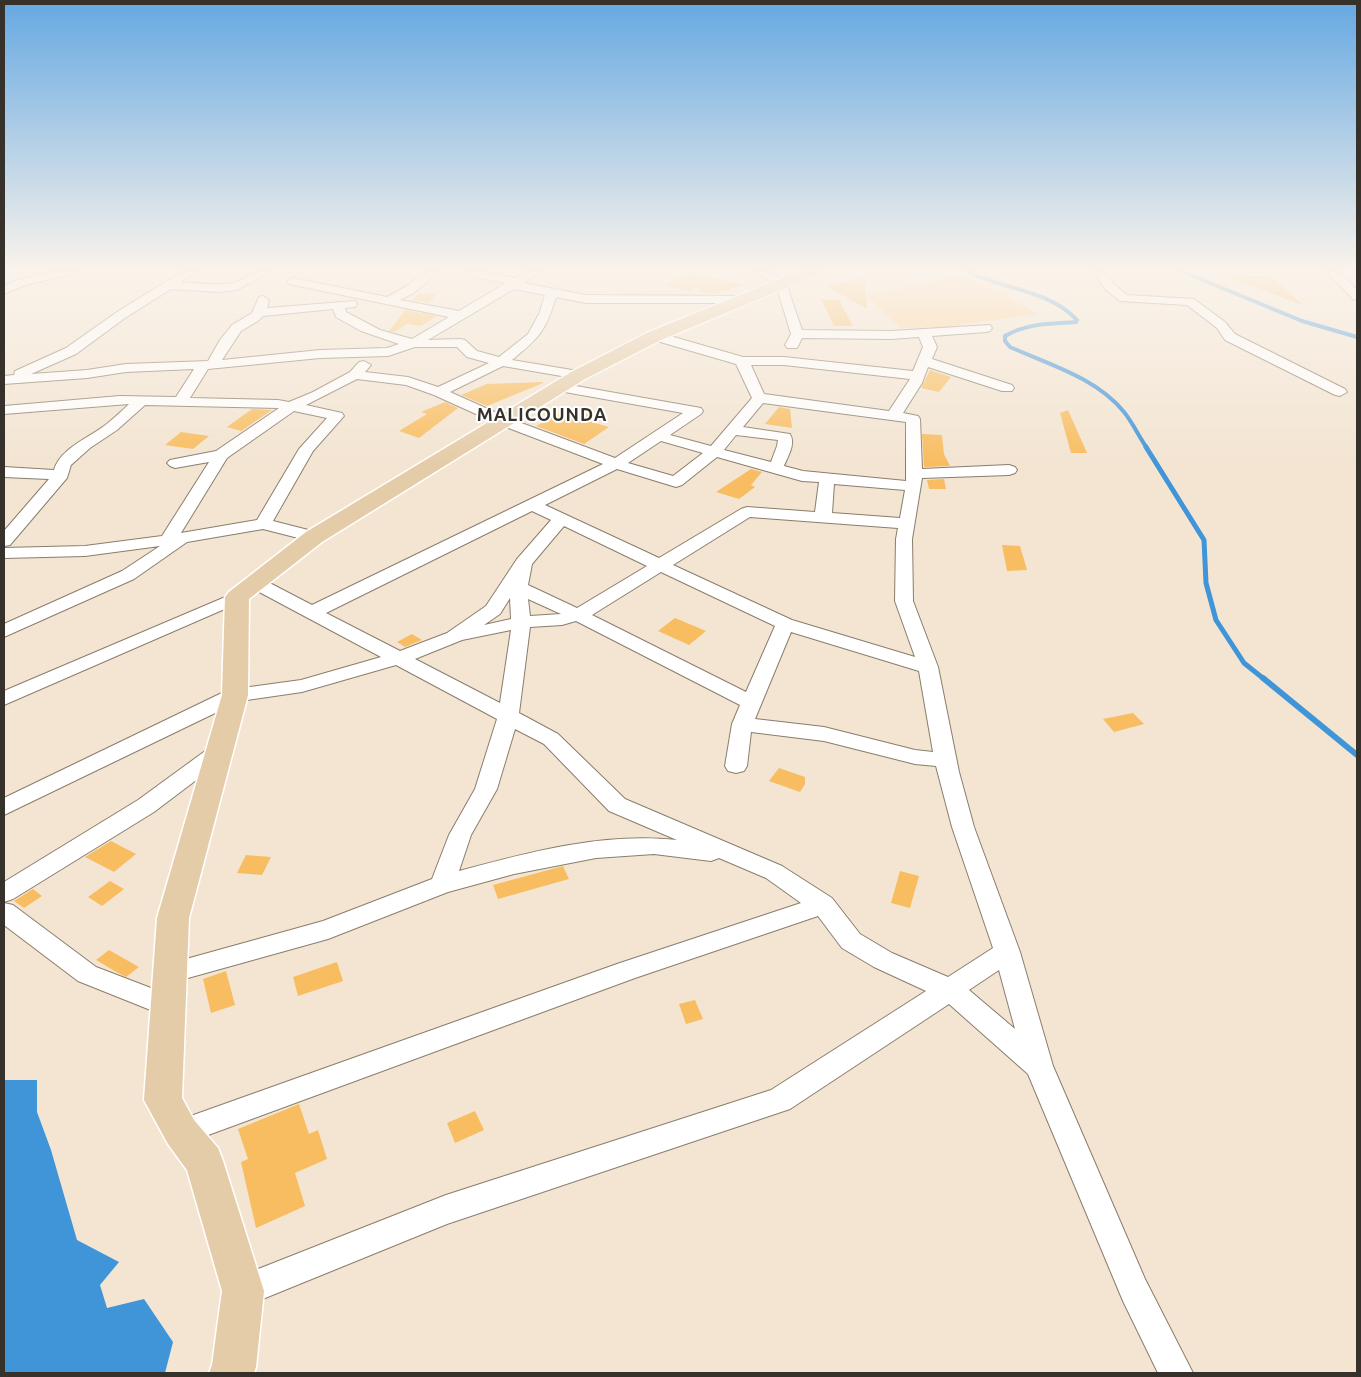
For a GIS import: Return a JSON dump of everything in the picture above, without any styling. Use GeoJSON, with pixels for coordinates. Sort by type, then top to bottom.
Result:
{"type":"FeatureCollection","features":[{"type":"Feature","properties":{"kind":"main road"},"geometry":{"type":"LineString","coordinates":[[231,1373],[234,1367],[242,1291],[204,1161],[181,1132],[163,1100],[173,918],[235,696],[245,590],[314,537],[579,375],[655,336]]}},
{"type":"Feature","properties":{"kind":"street"},"geometry":{"type":"LineString","coordinates":[[5,380],[71,351],[93,335]]}},
{"type":"Feature","properties":{"kind":"street"},"geometry":{"type":"LineString","coordinates":[[180,402],[230,335]]}},
{"type":"Feature","properties":{"kind":"street"},"geometry":{"type":"LineString","coordinates":[[387,335],[414,343],[460,343],[472,354],[501,362],[579,375]]}},
{"type":"Feature","properties":{"kind":"street"},"geometry":{"type":"LineString","coordinates":[[5,380],[87,374],[126,368],[208,364],[320,354],[388,352],[414,343],[426,335]]}},
{"type":"Feature","properties":{"kind":"street"},"geometry":{"type":"LineString","coordinates":[[439,392],[501,362],[533,335]]}},
{"type":"Feature","properties":{"kind":"street"},"geometry":{"type":"LineString","coordinates":[[784,361],[796,335]]}},
{"type":"Feature","properties":{"kind":"street"},"geometry":{"type":"LineString","coordinates":[[894,416],[918,376],[930,347],[925,335]]}},
{"type":"Feature","properties":{"kind":"street"},"geometry":{"type":"LineString","coordinates":[[1229,335],[1267,357],[1340,392]]}},
{"type":"Feature","properties":{"kind":"street"},"geometry":{"type":"LineString","coordinates":[[655,336],[742,361],[784,361],[918,376]]}},
{"type":"Feature","properties":{"kind":"street"},"geometry":{"type":"LineString","coordinates":[[175,463],[221,455],[292,406],[318,395],[355,375],[377,352]]}},
{"type":"Feature","properties":{"kind":"street"},"geometry":{"type":"LineString","coordinates":[[742,361],[759,398]]}},
{"type":"Feature","properties":{"kind":"street"},"geometry":{"type":"LineString","coordinates":[[924,361],[1007,388]]}},
{"type":"Feature","properties":{"kind":"street"},"geometry":{"type":"LineString","coordinates":[[355,375],[408,381],[439,392],[503,421],[616,464],[676,482],[715,451],[759,398]]}},
{"type":"Feature","properties":{"kind":"street"},"geometry":{"type":"LineString","coordinates":[[311,612],[616,464],[696,411],[558,388]]}},
{"type":"Feature","properties":{"kind":"street"},"geometry":{"type":"LineString","coordinates":[[759,398],[912,419],[914,480],[904,539],[904,601],[928,666],[948,772],[963,827],[1007,952],[1039,1066],[1134,1290],[1176,1373]]}},
{"type":"Feature","properties":{"kind":"street"},"geometry":{"type":"LineString","coordinates":[[4,410],[120,400],[278,404],[336,416],[307,449],[262,524]]}},
{"type":"Feature","properties":{"kind":"street"},"geometry":{"type":"LineString","coordinates":[[4,541],[61,474],[64,463],[85,445],[112,427],[141,401]]}},
{"type":"Feature","properties":{"kind":"street"},"geometry":{"type":"LineString","coordinates":[[732,430],[785,437],[784,446],[776,468]]}},
{"type":"Feature","properties":{"kind":"street"},"geometry":{"type":"LineString","coordinates":[[659,436],[802,476],[914,480],[1008,470]]}},
{"type":"Feature","properties":{"kind":"street"},"geometry":{"type":"LineString","coordinates":[[4,631],[128,575],[176,539],[221,455]]}},
{"type":"Feature","properties":{"kind":"street"},"geometry":{"type":"LineString","coordinates":[[4,472],[16,474],[61,474]]}},
{"type":"Feature","properties":{"kind":"street"},"geometry":{"type":"LineString","coordinates":[[823,518],[827,478]]}},
{"type":"Feature","properties":{"kind":"street"},"geometry":{"type":"LineString","coordinates":[[532,505],[785,624],[898,659],[928,666]]}},
{"type":"Feature","properties":{"kind":"street"},"geometry":{"type":"LineString","coordinates":[[4,807],[235,696],[302,686],[400,658],[454,637],[521,622],[562,620],[578,615],[746,512],[907,524]]}},
{"type":"Feature","properties":{"kind":"street"},"geometry":{"type":"LineString","coordinates":[[454,637],[493,610],[514,586],[523,563],[561,519]]}},
{"type":"Feature","properties":{"kind":"street"},"geometry":{"type":"LineString","coordinates":[[4,553],[85,551],[176,539],[262,524],[314,537]]}},
{"type":"Feature","properties":{"kind":"street"},"geometry":{"type":"LineString","coordinates":[[514,586],[578,615],[750,702]]}},
{"type":"Feature","properties":{"kind":"street"},"geometry":{"type":"LineString","coordinates":[[442,885],[460,835],[486,789],[508,718],[521,622],[514,586]]}},
{"type":"Feature","properties":{"kind":"street"},"geometry":{"type":"LineString","coordinates":[[4,699],[245,590],[311,612],[400,658],[508,718],[551,739],[617,805],[774,872],[824,905],[851,941],[883,960],[951,990],[1039,1066]]}},
{"type":"Feature","properties":{"kind":"street"},"geometry":{"type":"LineString","coordinates":[[736,766],[742,724],[785,624]]}},
{"type":"Feature","properties":{"kind":"street"},"geometry":{"type":"LineString","coordinates":[[742,724],[824,734],[915,757],[947,760]]}},
{"type":"Feature","properties":{"kind":"street"},"geometry":{"type":"LineString","coordinates":[[4,894],[146,806],[220,751]]}},
{"type":"Feature","properties":{"kind":"street"},"geometry":{"type":"LineString","coordinates":[[170,973],[328,930],[442,885],[514,865],[596,850],[654,846],[732,854]]}},
{"type":"Feature","properties":{"kind":"street"},"geometry":{"type":"LineString","coordinates":[[181,1132],[626,970],[824,905]]}},
{"type":"Feature","properties":{"kind":"street"},"geometry":{"type":"LineString","coordinates":[[4,912],[87,974],[168,1006]]}},
{"type":"Feature","properties":{"kind":"street"},"geometry":{"type":"LineString","coordinates":[[242,1291],[446,1210],[780,1100],[1007,952]]}},
{"type":"Feature","properties":{"kind":"water"},"geometry":{"type":"Polygon","coordinates":[[[4,1080],[37,1080],[37,1112],[51,1150],[77,1240],[119,1262],[100,1285],[107,1308],[144,1299],[173,1342],[165,1373],[4,1373],[4,1080]]]}},
{"type":"Feature","properties":{"kind":"building"},"geometry":{"type":"Polygon","coordinates":[[[930,370],[951,377],[939,392],[921,388],[930,370]]]}},
{"type":"Feature","properties":{"kind":"building"},"geometry":{"type":"Polygon","coordinates":[[[543,382],[487,406],[461,395],[487,384],[543,382]]]}},
{"type":"Feature","properties":{"kind":"building"},"geometry":{"type":"Polygon","coordinates":[[[445,402],[458,408],[419,438],[399,431],[427,414],[421,412],[445,402]]]}},
{"type":"Feature","properties":{"kind":"building"},"geometry":{"type":"Polygon","coordinates":[[[779,407],[790,409],[792,428],[765,424],[779,407]]]}},
{"type":"Feature","properties":{"kind":"building"},"geometry":{"type":"Polygon","coordinates":[[[252,409],[272,410],[241,431],[227,427],[252,409]]]}},
{"type":"Feature","properties":{"kind":"building"},"geometry":{"type":"Polygon","coordinates":[[[568,409],[594,416],[588,421],[609,427],[584,444],[536,426],[568,409]]]}},
{"type":"Feature","properties":{"kind":"building"},"geometry":{"type":"Polygon","coordinates":[[[1068,410],[1087,453],[1071,453],[1060,413],[1068,410]]]}},
{"type":"Feature","properties":{"kind":"building"},"geometry":{"type":"Polygon","coordinates":[[[181,432],[209,436],[193,449],[165,445],[181,432]]]}},
{"type":"Feature","properties":{"kind":"building"},"geometry":{"type":"Polygon","coordinates":[[[922,434],[942,435],[944,454],[950,466],[924,467],[922,434]]]}},
{"type":"Feature","properties":{"kind":"building"},"geometry":{"type":"Polygon","coordinates":[[[751,469],[762,472],[751,485],[755,487],[739,499],[716,492],[751,469]]]}},
{"type":"Feature","properties":{"kind":"building"},"geometry":{"type":"Polygon","coordinates":[[[944,479],[946,489],[929,489],[927,480],[944,479]]]}},
{"type":"Feature","properties":{"kind":"building"},"geometry":{"type":"Polygon","coordinates":[[[1002,545],[1020,546],[1027,570],[1007,571],[1002,545]]]}},
{"type":"Feature","properties":{"kind":"building"},"geometry":{"type":"Polygon","coordinates":[[[675,618],[706,631],[689,645],[658,631],[675,618]]]}},
{"type":"Feature","properties":{"kind":"building"},"geometry":{"type":"Polygon","coordinates":[[[412,634],[422,640],[405,647],[397,642],[412,634]]]}},
{"type":"Feature","properties":{"kind":"building"},"geometry":{"type":"Polygon","coordinates":[[[1133,713],[1144,724],[1114,732],[1103,719],[1133,713]]]}},
{"type":"Feature","properties":{"kind":"building"},"geometry":{"type":"Polygon","coordinates":[[[779,768],[805,777],[805,784],[800,792],[769,781],[779,768]]]}},
{"type":"Feature","properties":{"kind":"building"},"geometry":{"type":"Polygon","coordinates":[[[111,841],[136,854],[114,872],[85,857],[111,841]]]}},
{"type":"Feature","properties":{"kind":"building"},"geometry":{"type":"Polygon","coordinates":[[[246,855],[271,857],[262,875],[237,873],[246,855]]]}},
{"type":"Feature","properties":{"kind":"building"},"geometry":{"type":"Polygon","coordinates":[[[563,866],[569,879],[498,899],[493,885],[563,866]]]}},
{"type":"Feature","properties":{"kind":"building"},"geometry":{"type":"Polygon","coordinates":[[[900,871],[919,876],[910,908],[891,903],[900,871]]]}},
{"type":"Feature","properties":{"kind":"building"},"geometry":{"type":"Polygon","coordinates":[[[110,881],[124,889],[102,906],[88,897],[110,881]]]}},
{"type":"Feature","properties":{"kind":"building"},"geometry":{"type":"Polygon","coordinates":[[[33,889],[42,896],[24,908],[14,901],[33,889]]]}},
{"type":"Feature","properties":{"kind":"building"},"geometry":{"type":"Polygon","coordinates":[[[109,950],[139,967],[126,977],[96,960],[109,950]]]}},
{"type":"Feature","properties":{"kind":"building"},"geometry":{"type":"Polygon","coordinates":[[[337,962],[343,981],[298,996],[293,977],[337,962]]]}},
{"type":"Feature","properties":{"kind":"building"},"geometry":{"type":"Polygon","coordinates":[[[226,971],[235,1005],[211,1013],[203,979],[226,971]]]}},
{"type":"Feature","properties":{"kind":"building"},"geometry":{"type":"Polygon","coordinates":[[[695,1000],[703,1019],[686,1024],[679,1004],[695,1000]]]}},
{"type":"Feature","properties":{"kind":"building"},"geometry":{"type":"Polygon","coordinates":[[[299,1104],[309,1134],[318,1130],[327,1159],[295,1173],[305,1206],[256,1228],[241,1162],[248,1159],[238,1129],[299,1104]]]}},
{"type":"Feature","properties":{"kind":"building"},"geometry":{"type":"Polygon","coordinates":[[[475,1111],[484,1130],[455,1143],[447,1123],[475,1111]]]}},
{"type":"Feature","properties":{"kind":"waterway"},"geometry":{"type":"LineString","coordinates":[[1006,335],[1005,341],[1010,347],[1071,373],[1113,400],[1124,412],[1147,448]]}},
{"type":"Feature","properties":{"kind":"waterway"},"geometry":{"type":"LineString","coordinates":[[1351,335],[1357,337]]}},
{"type":"Feature","properties":{"kind":"waterway"},"geometry":{"type":"LineString","coordinates":[[1146,447],[1204,540],[1206,583],[1216,620],[1244,663],[1264,679]]}},
{"type":"Feature","properties":{"kind":"waterway"},"geometry":{"type":"LineString","coordinates":[[1263,678],[1357,755]]}},
{"type":"Feature","properties":{"kind":"district","name":"MALICOUNDA"},"geometry":{"type":"Point","coordinates":[542,415]}}]}
